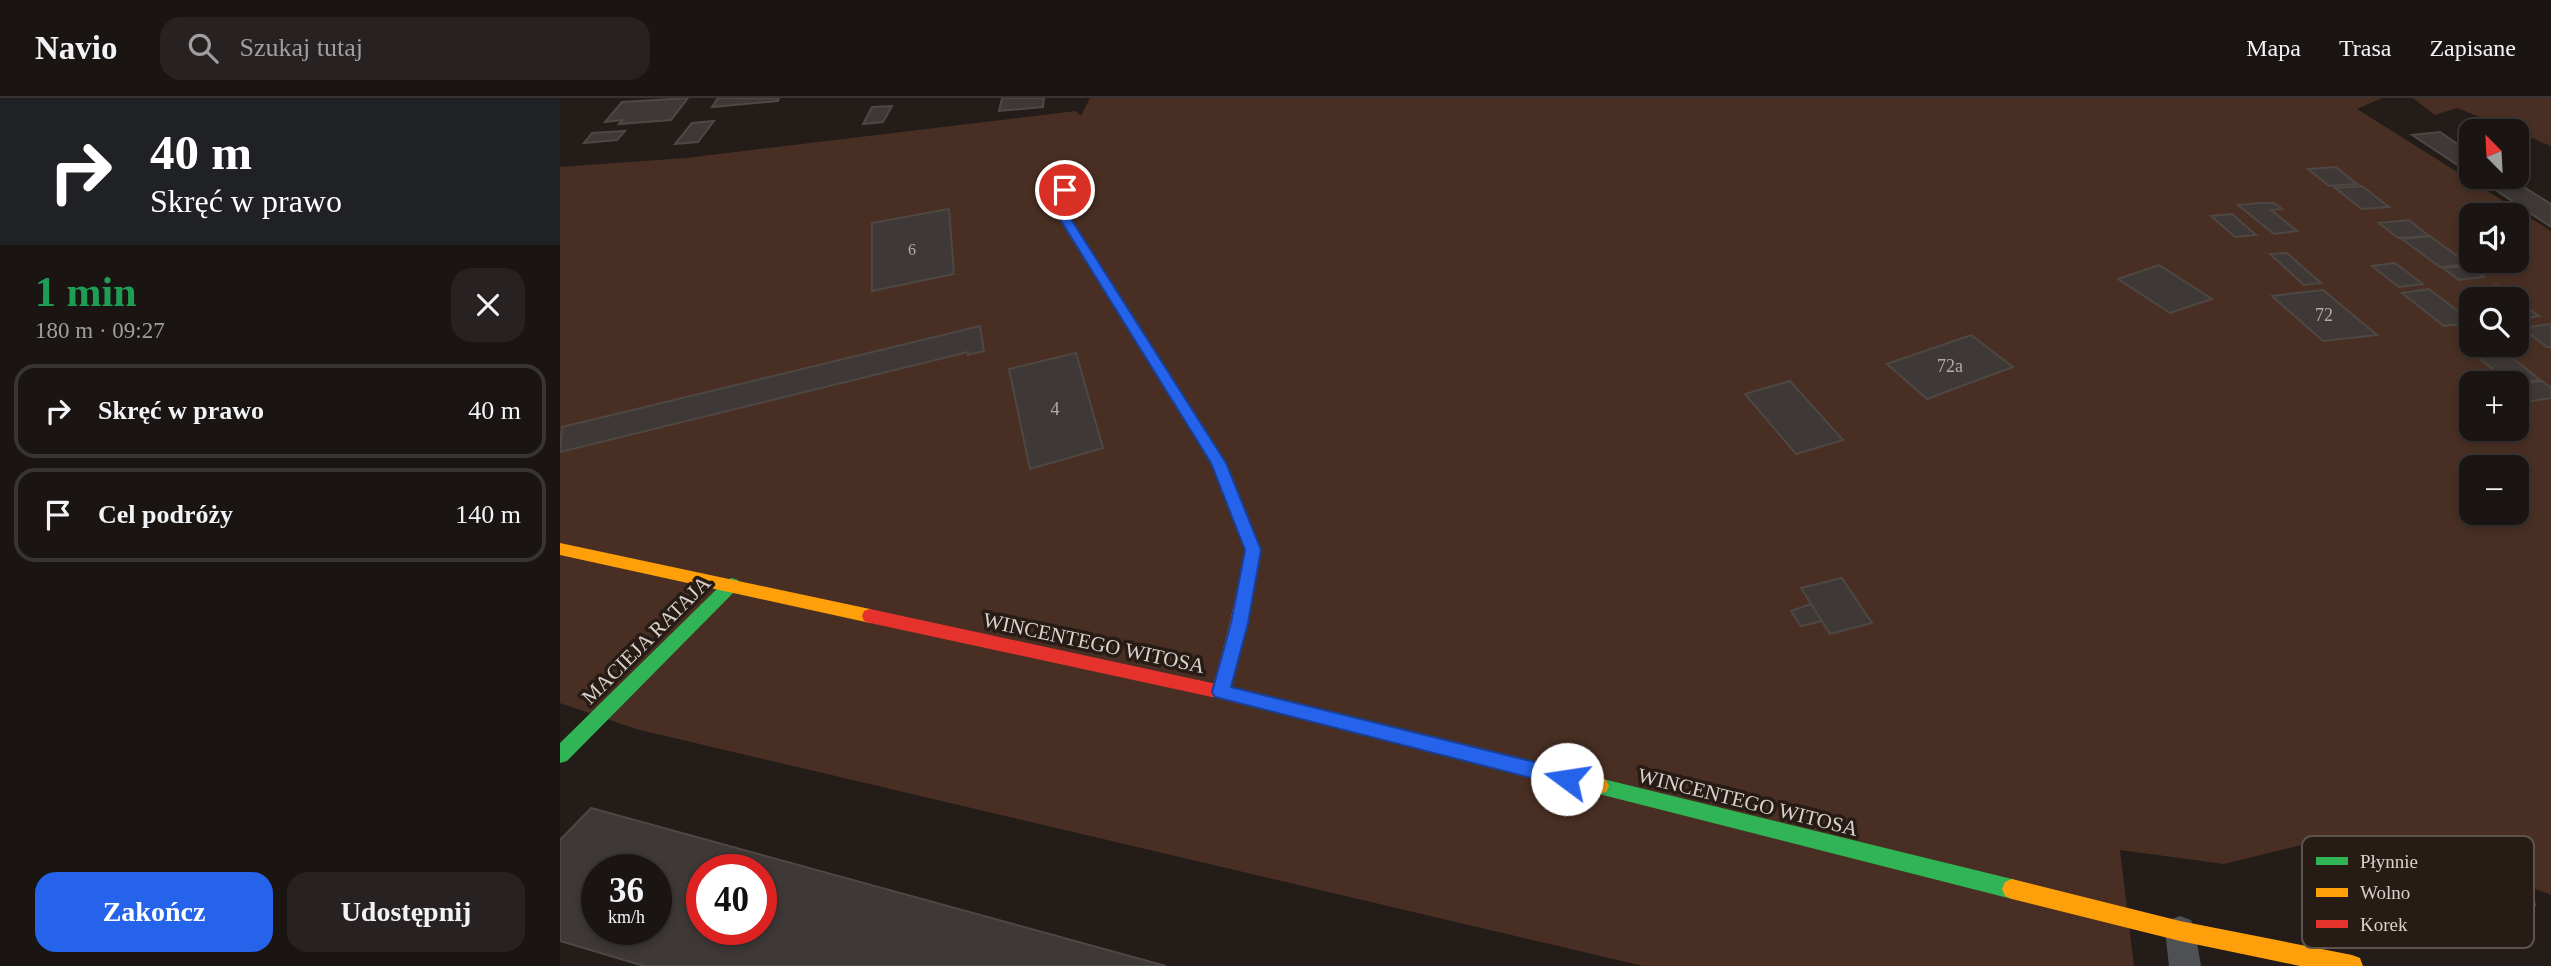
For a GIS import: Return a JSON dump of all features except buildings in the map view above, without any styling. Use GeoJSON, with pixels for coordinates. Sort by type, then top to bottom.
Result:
{"type":"FeatureCollection","features":[{"type":"Feature","properties":{"kind":"street"},"geometry":{"type":"LineString","coordinates":[[1065,164],[1064,216],[1219,463],[1253,550],[1239,623],[1221,692]]}},
{"type":"Feature","properties":{"kind":"street","name":"WINCENTEGO WITOSA"},"geometry":{"type":"LineString","coordinates":[[560,549],[732,584],[1221,692],[2180,931],[2352,966]]}},
{"type":"Feature","properties":{"kind":"street","name":"MACIEJA RATAJA"},"geometry":{"type":"LineString","coordinates":[[560,755],[732,584]]}},
{"type":"Feature","properties":{"kind":"lane"},"geometry":{"type":"LineString","coordinates":[[2180,931],[2185,966]]}},
{"type":"Feature","properties":{"kind":"shaded area"},"geometry":{"type":"Polygon","coordinates":[[[1090,98],[2382,98],[2357,109],[2459,173],[2459,189],[2484,189],[2506,203],[2459,203],[2459,273],[2529,273],[2529,217],[2551,231],[2551,895],[2534,888],[2534,836],[2302,836],[2302,845],[2224,864],[2120,850],[2134,966],[1643,966],[636,729],[560,703],[560,167],[686,158],[1076,111],[1081,116],[1090,98]]]}},
{"type":"Feature","properties":{"kind":"shaded area"},"geometry":{"type":"Polygon","coordinates":[[[2413,98],[2551,98],[2551,146],[2529,137],[2529,119],[2484,119],[2457,108],[2435,115],[2413,98]]]}},
{"type":"Feature","properties":{"kind":"traffic: fast"},"geometry":{"type":"LineString","coordinates":[[560,755],[732,584]]}},
{"type":"Feature","properties":{"kind":"traffic: fast"},"geometry":{"type":"LineString","coordinates":[[1599,786],[2012,889]]}},
{"type":"Feature","properties":{"kind":"traffic: slow"},"geometry":{"type":"LineString","coordinates":[[1065,164],[1064,217],[1218,463],[1253,550],[1239,623],[1221,692]]}},
{"type":"Feature","properties":{"kind":"traffic: slow"},"geometry":{"type":"LineString","coordinates":[[560,549],[870,616]]}},
{"type":"Feature","properties":{"kind":"traffic: slow"},"geometry":{"type":"LineString","coordinates":[[1212,690],[1599,786]]}},
{"type":"Feature","properties":{"kind":"traffic: slow"},"geometry":{"type":"LineString","coordinates":[[2012,889],[2180,931],[2352,966]]}},
{"type":"Feature","properties":{"kind":"traffic: jam"},"geometry":{"type":"LineString","coordinates":[[870,616],[1212,690]]}},
{"type":"Feature","properties":{"kind":"route"},"geometry":{"type":"LineString","coordinates":[[1065,190],[1064,216],[1156,367],[1219,463],[1253,550],[1239,623],[1221,692],[1567,779]]}}]}
